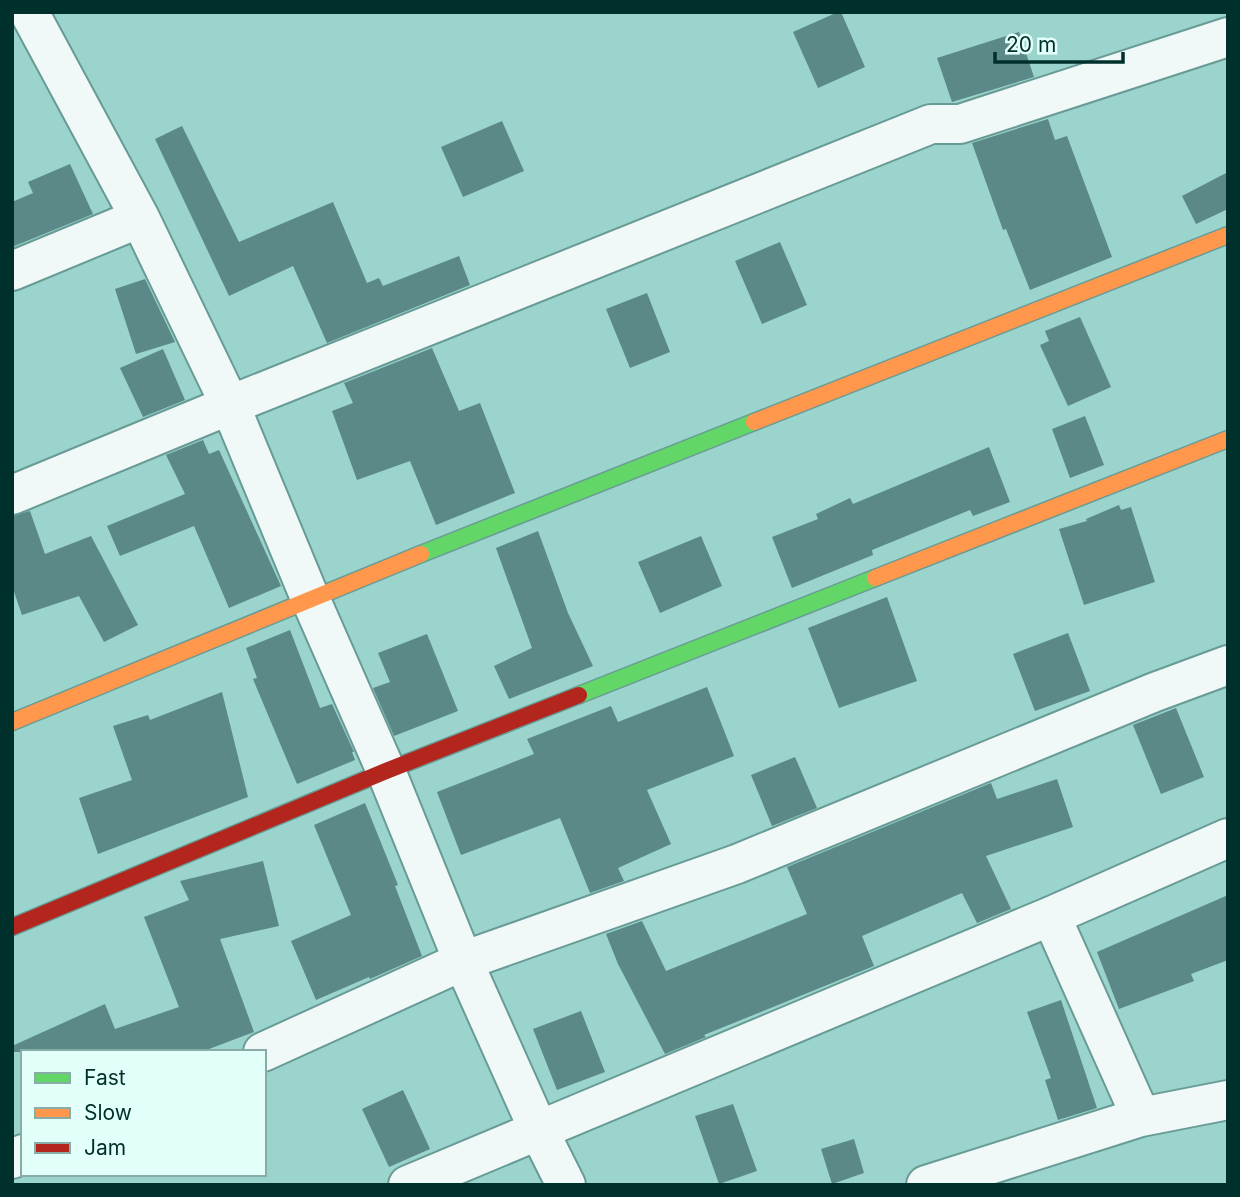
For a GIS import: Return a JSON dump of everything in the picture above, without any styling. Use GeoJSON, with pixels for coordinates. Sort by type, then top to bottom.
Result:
{"type":"FeatureCollection","features":[{"type":"Feature","properties":{"kind":"street"},"geometry":{"type":"LineString","coordinates":[[29,12],[140,218],[230,405],[386,771],[463,961],[566,1185]]}},
{"type":"Feature","properties":{"kind":"street"},"geometry":{"type":"LineString","coordinates":[[12,495],[931,124],[960,124],[1228,37]]}},
{"type":"Feature","properties":{"kind":"street"},"geometry":{"type":"LineString","coordinates":[[12,271],[140,218]]}},
{"type":"Feature","properties":{"kind":"street"},"geometry":{"type":"LineString","coordinates":[[12,722],[310,598],[1228,235]]}},
{"type":"Feature","properties":{"kind":"street"},"geometry":{"type":"LineString","coordinates":[[12,928],[386,771],[1228,439]]}},
{"type":"Feature","properties":{"kind":"street"},"geometry":{"type":"LineString","coordinates":[[266,1050],[463,961],[737,864],[1155,692],[1228,665]]}},
{"type":"Feature","properties":{"kind":"street"},"geometry":{"type":"LineString","coordinates":[[408,1185],[1051,916],[1228,838]]}},
{"type":"Feature","properties":{"kind":"street"},"geometry":{"type":"LineString","coordinates":[[1051,916],[1141,1117]]}},
{"type":"Feature","properties":{"kind":"street"},"geometry":{"type":"LineString","coordinates":[[926,1185],[1141,1117],[1228,1100]]}},
{"type":"Feature","properties":{"kind":"building"},"geometry":{"type":"Polygon","coordinates":[[[841,12],[865,67],[818,88],[793,32],[841,12]]]}},
{"type":"Feature","properties":{"kind":"building"},"geometry":{"type":"Polygon","coordinates":[[[1019,32],[1034,77],[952,102],[937,58],[1019,32]]]}},
{"type":"Feature","properties":{"kind":"building"},"geometry":{"type":"Polygon","coordinates":[[[1048,119],[1055,140],[1067,136],[1112,257],[1030,290],[1006,229],[1003,230],[972,143],[1048,119]]]}},
{"type":"Feature","properties":{"kind":"building"},"geometry":{"type":"Polygon","coordinates":[[[502,121],[524,171],[463,197],[441,147],[502,121]]]}},
{"type":"Feature","properties":{"kind":"building"},"geometry":{"type":"Polygon","coordinates":[[[182,126],[239,242],[333,202],[367,283],[379,278],[383,286],[459,256],[470,285],[327,343],[293,266],[229,296],[155,139],[182,126]]]}},
{"type":"Feature","properties":{"kind":"building"},"geometry":{"type":"Polygon","coordinates":[[[70,164],[93,214],[12,247],[12,202],[33,193],[28,182],[70,164]]]}},
{"type":"Feature","properties":{"kind":"building"},"geometry":{"type":"Polygon","coordinates":[[[1228,172],[1228,209],[1196,224],[1182,196],[1228,172]]]}},
{"type":"Feature","properties":{"kind":"building"},"geometry":{"type":"Polygon","coordinates":[[[780,242],[807,305],[762,324],[735,261],[780,242]]]}},
{"type":"Feature","properties":{"kind":"building"},"geometry":{"type":"Polygon","coordinates":[[[145,279],[175,342],[136,354],[115,289],[145,279]]]}},
{"type":"Feature","properties":{"kind":"building"},"geometry":{"type":"Polygon","coordinates":[[[647,293],[670,352],[630,368],[606,309],[647,293]]]}},
{"type":"Feature","properties":{"kind":"building"},"geometry":{"type":"Polygon","coordinates":[[[1080,317],[1111,387],[1068,406],[1040,345],[1049,341],[1045,331],[1080,317]]]}},
{"type":"Feature","properties":{"kind":"building"},"geometry":{"type":"Polygon","coordinates":[[[432,348],[459,411],[480,403],[515,493],[436,525],[410,461],[357,480],[332,411],[353,403],[344,383],[432,348]]]}},
{"type":"Feature","properties":{"kind":"building"},"geometry":{"type":"Polygon","coordinates":[[[163,349],[185,400],[143,417],[120,368],[163,349]]]}},
{"type":"Feature","properties":{"kind":"building"},"geometry":{"type":"Polygon","coordinates":[[[1085,416],[1104,465],[1070,478],[1052,429],[1085,416]]]}},
{"type":"Feature","properties":{"kind":"building"},"geometry":{"type":"Polygon","coordinates":[[[203,440],[209,454],[219,450],[281,586],[229,608],[194,526],[120,556],[107,526],[185,494],[166,455],[203,440]]]}},
{"type":"Feature","properties":{"kind":"building"},"geometry":{"type":"Polygon","coordinates":[[[989,447],[1010,502],[973,516],[970,510],[872,550],[873,555],[792,588],[772,537],[818,519],[816,514],[850,498],[853,504],[989,447]]]}},
{"type":"Feature","properties":{"kind":"building"},"geometry":{"type":"Polygon","coordinates":[[[1119,505],[1121,510],[1131,507],[1155,582],[1084,605],[1059,529],[1087,521],[1086,519],[1119,505]]]}},
{"type":"Feature","properties":{"kind":"building"},"geometry":{"type":"Polygon","coordinates":[[[30,511],[45,554],[91,536],[138,625],[104,642],[79,596],[22,615],[12,586],[12,516],[30,511]]]}},
{"type":"Feature","properties":{"kind":"building"},"geometry":{"type":"Polygon","coordinates":[[[538,531],[568,613],[593,666],[509,699],[494,666],[532,648],[496,548],[538,531]]]}},
{"type":"Feature","properties":{"kind":"building"},"geometry":{"type":"Polygon","coordinates":[[[701,536],[722,586],[660,613],[638,562],[701,536]]]}},
{"type":"Feature","properties":{"kind":"building"},"geometry":{"type":"Polygon","coordinates":[[[887,597],[917,681],[839,708],[808,628],[887,597]]]}},
{"type":"Feature","properties":{"kind":"building"},"geometry":{"type":"Polygon","coordinates":[[[290,630],[320,708],[332,704],[354,752],[355,760],[297,784],[253,679],[257,678],[246,648],[290,630]]]}},
{"type":"Feature","properties":{"kind":"building"},"geometry":{"type":"Polygon","coordinates":[[[1068,633],[1090,691],[1035,711],[1013,654],[1068,633]]]}},
{"type":"Feature","properties":{"kind":"building"},"geometry":{"type":"Polygon","coordinates":[[[427,634],[458,711],[394,736],[373,688],[390,682],[378,653],[427,634]]]}},
{"type":"Feature","properties":{"kind":"building"},"geometry":{"type":"Polygon","coordinates":[[[707,687],[734,756],[647,790],[671,844],[618,868],[624,881],[590,893],[560,818],[461,855],[437,792],[534,754],[527,739],[611,706],[618,722],[707,687]]]}},
{"type":"Feature","properties":{"kind":"building"},"geometry":{"type":"Polygon","coordinates":[[[222,692],[248,797],[98,854],[79,798],[132,780],[113,726],[148,715],[150,720],[222,692]]]}},
{"type":"Feature","properties":{"kind":"building"},"geometry":{"type":"Polygon","coordinates":[[[1176,708],[1204,777],[1161,794],[1133,725],[1176,708]]]}},
{"type":"Feature","properties":{"kind":"building"},"geometry":{"type":"Polygon","coordinates":[[[795,757],[817,808],[772,826],[751,775],[795,757]]]}},
{"type":"Feature","properties":{"kind":"building"},"geometry":{"type":"Polygon","coordinates":[[[1057,779],[1073,827],[986,856],[1011,909],[977,923],[962,893],[862,936],[874,966],[704,1035],[706,1037],[665,1054],[618,964],[606,934],[642,921],[666,971],[807,914],[787,867],[991,783],[997,799],[1057,779]]]}},
{"type":"Feature","properties":{"kind":"building"},"geometry":{"type":"Polygon","coordinates":[[[365,803],[398,885],[395,886],[422,956],[316,1000],[291,941],[351,915],[314,825],[365,803]]]}},
{"type":"Feature","properties":{"kind":"building"},"geometry":{"type":"Polygon","coordinates":[[[263,861],[279,926],[220,939],[254,1032],[206,1050],[12,1052],[12,1046],[105,1004],[115,1029],[179,1007],[144,917],[189,900],[180,881],[263,861]]]}},
{"type":"Feature","properties":{"kind":"building"},"geometry":{"type":"Polygon","coordinates":[[[1228,895],[1228,960],[1191,974],[1194,981],[1119,1009],[1097,952],[1228,895]]]}},
{"type":"Feature","properties":{"kind":"building"},"geometry":{"type":"Polygon","coordinates":[[[1061,1000],[1097,1108],[1058,1120],[1045,1080],[1051,1078],[1027,1012],[1061,1000]]]}},
{"type":"Feature","properties":{"kind":"building"},"geometry":{"type":"Polygon","coordinates":[[[581,1011],[605,1072],[557,1090],[533,1029],[581,1011]]]}},
{"type":"Feature","properties":{"kind":"building"},"geometry":{"type":"Polygon","coordinates":[[[403,1090],[430,1149],[389,1167],[362,1109],[403,1090]]]}},
{"type":"Feature","properties":{"kind":"building"},"geometry":{"type":"Polygon","coordinates":[[[733,1104],[757,1171],[719,1184],[695,1116],[733,1104]]]}},
{"type":"Feature","properties":{"kind":"building"},"geometry":{"type":"Polygon","coordinates":[[[854,1139],[864,1173],[832,1184],[821,1149],[854,1139]]]}},
{"type":"Feature","properties":{"kind":"traffic: fast"},"geometry":{"type":"LineString","coordinates":[[421,554],[754,422]]}},
{"type":"Feature","properties":{"kind":"traffic: fast"},"geometry":{"type":"LineString","coordinates":[[579,695],[875,578]]}},
{"type":"Feature","properties":{"kind":"traffic: slow"},"geometry":{"type":"LineString","coordinates":[[754,422],[1228,235]]}},
{"type":"Feature","properties":{"kind":"traffic: slow"},"geometry":{"type":"LineString","coordinates":[[875,578],[1228,439]]}},
{"type":"Feature","properties":{"kind":"traffic: slow"},"geometry":{"type":"LineString","coordinates":[[12,722],[421,554]]}},
{"type":"Feature","properties":{"kind":"traffic: jam"},"geometry":{"type":"LineString","coordinates":[[12,927],[386,771],[579,695]]}}]}
